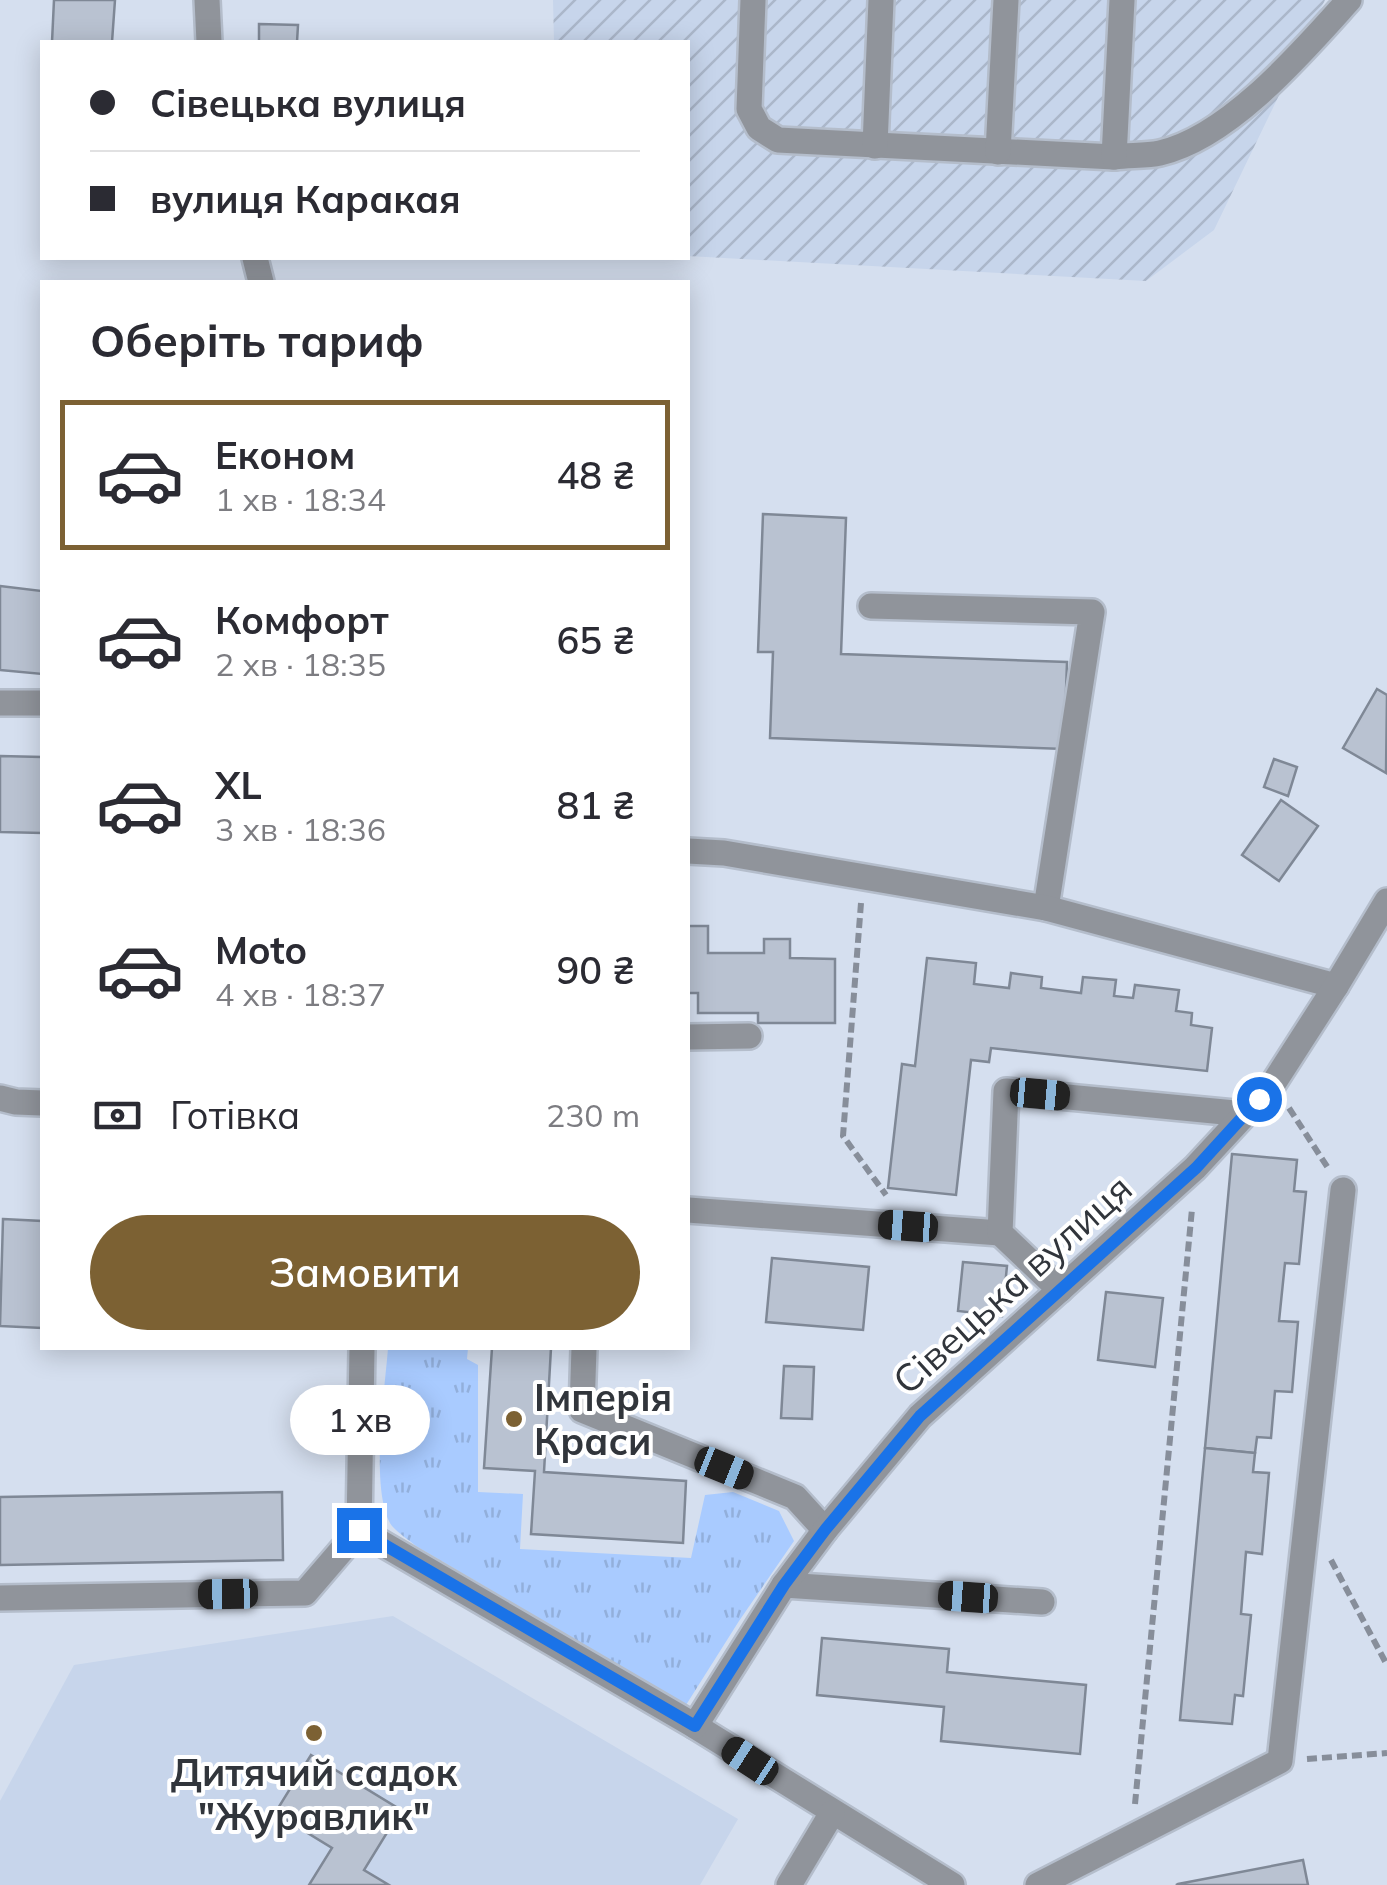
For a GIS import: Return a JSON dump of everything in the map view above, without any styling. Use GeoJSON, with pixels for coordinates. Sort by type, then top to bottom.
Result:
{"type":"FeatureCollection","features":[{"type":"Feature","properties":{"kind":"street"},"geometry":{"type":"LineString","coordinates":[[206,0],[210,40]]}},
{"type":"Feature","properties":{"kind":"street"},"geometry":{"type":"LineString","coordinates":[[753,0],[748,98],[759,128],[778,140],[1114,156],[1160,153],[1198,139],[1232,116],[1293,61],[1350,0]]}},
{"type":"Feature","properties":{"kind":"street"},"geometry":{"type":"LineString","coordinates":[[874,146],[882,0]]}},
{"type":"Feature","properties":{"kind":"street"},"geometry":{"type":"LineString","coordinates":[[998,152],[1006,0]]}},
{"type":"Feature","properties":{"kind":"street"},"geometry":{"type":"LineString","coordinates":[[1114,156],[1122,0]]}},
{"type":"Feature","properties":{"kind":"street"},"geometry":{"type":"LineString","coordinates":[[872,606],[1092,612],[1046,908]]}},
{"type":"Feature","properties":{"kind":"street"},"geometry":{"type":"LineString","coordinates":[[0,703],[40,703]]}},
{"type":"Feature","properties":{"kind":"street"},"geometry":{"type":"LineString","coordinates":[[690,851],[724,853],[1046,908],[1336,986]]}},
{"type":"Feature","properties":{"kind":"street","name":"Сівецька вулиця"},"geometry":{"type":"LineString","coordinates":[[695,1726],[784,1585],[920,1416],[1196,1168],[1273,1084],[1387,901]]}},
{"type":"Feature","properties":{"kind":"street"},"geometry":{"type":"LineString","coordinates":[[690,1036],[748,1036]]}},
{"type":"Feature","properties":{"kind":"street"},"geometry":{"type":"LineString","coordinates":[[1000,1233],[1006,1091],[1245,1114]]}},
{"type":"Feature","properties":{"kind":"street"},"geometry":{"type":"LineString","coordinates":[[0,1098],[40,1103]]}},
{"type":"Feature","properties":{"kind":"street"},"geometry":{"type":"LineString","coordinates":[[1038,1885],[1280,1762],[1343,1190]]}},
{"type":"Feature","properties":{"kind":"street"},"geometry":{"type":"LineString","coordinates":[[690,1210],[1000,1233],[1060,1290]]}},
{"type":"Feature","properties":{"kind":"street"},"geometry":{"type":"LineString","coordinates":[[0,1598],[305,1594],[359,1530],[362,1350]]}},
{"type":"Feature","properties":{"kind":"street"},"geometry":{"type":"LineString","coordinates":[[584,1350],[582,1410],[795,1497],[825,1530]]}},
{"type":"Feature","properties":{"kind":"street"},"geometry":{"type":"LineString","coordinates":[[359,1530],[695,1726],[952,1885]]}},
{"type":"Feature","properties":{"kind":"street"},"geometry":{"type":"LineString","coordinates":[[784,1585],[1042,1602]]}},
{"type":"Feature","properties":{"kind":"street"},"geometry":{"type":"LineString","coordinates":[[789,1885],[832,1813]]}},
{"type":"Feature","properties":{"kind":"path"},"geometry":{"type":"LineString","coordinates":[[863,877],[842,1136],[908,1226]]}},
{"type":"Feature","properties":{"kind":"path"},"geometry":{"type":"LineString","coordinates":[[1273,1084],[1343,1190]]}},
{"type":"Feature","properties":{"kind":"path"},"geometry":{"type":"LineString","coordinates":[[1132,1837],[1196,1168]]}},
{"type":"Feature","properties":{"kind":"path"},"geometry":{"type":"LineString","coordinates":[[1307,1516],[1387,1665]]}},
{"type":"Feature","properties":{"kind":"path"},"geometry":{"type":"LineString","coordinates":[[1280,1762],[1387,1753]]}},
{"type":"Feature","properties":{"kind":"shaded area"},"geometry":{"type":"Polygon","coordinates":[[[553,0],[1325,0],[1214,230],[1146,281],[690,256],[690,40],[554,40],[553,0]]]}},
{"type":"Feature","properties":{"kind":"shaded area","name":"Дитячий садок \"Журавлик\""},"geometry":{"type":"Polygon","coordinates":[[[393,1616],[738,1819],[700,1885],[0,1885],[0,1801],[74,1665],[393,1616]]]}},
{"type":"Feature","properties":{"kind":"green space"},"geometry":{"type":"Polygon","coordinates":[[[388,1350],[468,1350],[467,1359],[478,1365],[478,1492],[523,1494],[520,1549],[691,1558],[705,1495],[733,1492],[779,1511],[794,1541],[686,1705],[416,1546],[392,1526],[381,1490],[388,1350]]]}},
{"type":"Feature","properties":{"kind":"building"},"geometry":{"type":"Polygon","coordinates":[[[54,0],[115,0],[112,40],[52,40],[54,0]]]}},
{"type":"Feature","properties":{"kind":"building"},"geometry":{"type":"Polygon","coordinates":[[[259,24],[298,25],[297,40],[259,40],[259,24]]]}},
{"type":"Feature","properties":{"kind":"building"},"geometry":{"type":"Polygon","coordinates":[[[763,514],[846,518],[841,654],[1067,662],[1064,749],[770,738],[773,652],[758,652],[763,514]]]}},
{"type":"Feature","properties":{"kind":"building"},"geometry":{"type":"Polygon","coordinates":[[[0,586],[40,591],[40,674],[0,670],[0,586]]]}},
{"type":"Feature","properties":{"kind":"building"},"geometry":{"type":"Polygon","coordinates":[[[1377,689],[1387,695],[1386,773],[1343,748],[1377,689]]]}},
{"type":"Feature","properties":{"kind":"building"},"geometry":{"type":"Polygon","coordinates":[[[0,756],[40,757],[40,833],[0,832],[0,756]]]}},
{"type":"Feature","properties":{"kind":"building"},"geometry":{"type":"Polygon","coordinates":[[[1274,759],[1297,767],[1288,796],[1264,787],[1274,759]]]}},
{"type":"Feature","properties":{"kind":"building"},"geometry":{"type":"Polygon","coordinates":[[[1281,800],[1318,826],[1279,881],[1242,855],[1281,800]]]}},
{"type":"Feature","properties":{"kind":"building"},"geometry":{"type":"Polygon","coordinates":[[[690,926],[708,926],[708,953],[764,953],[764,939],[790,939],[790,958],[835,959],[835,1023],[758,1023],[758,1013],[698,1013],[698,993],[690,993],[690,926]]]}},
{"type":"Feature","properties":{"kind":"building"},"geometry":{"type":"Polygon","coordinates":[[[927,958],[976,963],[974,984],[1009,988],[1011,973],[1042,977],[1041,988],[1081,993],[1083,977],[1116,980],[1114,996],[1133,998],[1135,985],[1179,990],[1176,1011],[1192,1013],[1191,1025],[1212,1028],[1207,1071],[991,1048],[989,1062],[971,1060],[956,1195],[888,1188],[902,1064],[915,1066],[927,958]]]}},
{"type":"Feature","properties":{"kind":"building"},"geometry":{"type":"Polygon","coordinates":[[[1232,1154],[1297,1160],[1294,1191],[1306,1192],[1299,1264],[1285,1263],[1279,1321],[1298,1322],[1292,1392],[1275,1391],[1271,1438],[1257,1437],[1255,1453],[1205,1448],[1232,1154]]]}},
{"type":"Feature","properties":{"kind":"building"},"geometry":{"type":"Polygon","coordinates":[[[3,1219],[40,1221],[40,1328],[0,1326],[3,1219]]]}},
{"type":"Feature","properties":{"kind":"building"},"geometry":{"type":"Polygon","coordinates":[[[772,1258],[869,1267],[863,1330],[766,1322],[772,1258]]]}},
{"type":"Feature","properties":{"kind":"building"},"geometry":{"type":"Polygon","coordinates":[[[963,1262],[1007,1266],[1002,1316],[958,1311],[963,1262]]]}},
{"type":"Feature","properties":{"kind":"building"},"geometry":{"type":"Polygon","coordinates":[[[1106,1292],[1163,1298],[1155,1367],[1098,1360],[1106,1292]]]}},
{"type":"Feature","properties":{"kind":"building"},"geometry":{"type":"Polygon","coordinates":[[[492,1350],[551,1350],[544,1472],[686,1481],[683,1543],[531,1534],[535,1471],[484,1468],[492,1350]]]}},
{"type":"Feature","properties":{"kind":"building"},"geometry":{"type":"Polygon","coordinates":[[[784,1366],[814,1367],[812,1419],[781,1418],[784,1366]]]}},
{"type":"Feature","properties":{"kind":"building"},"geometry":{"type":"Polygon","coordinates":[[[1205,1448],[1255,1453],[1253,1472],[1269,1473],[1262,1554],[1246,1552],[1241,1614],[1251,1615],[1243,1696],[1235,1695],[1232,1724],[1180,1720],[1205,1448]]]}},
{"type":"Feature","properties":{"kind":"building"},"geometry":{"type":"Polygon","coordinates":[[[282,1492],[283,1560],[0,1565],[0,1497],[282,1492]]]}},
{"type":"Feature","properties":{"kind":"building"},"geometry":{"type":"Polygon","coordinates":[[[822,1638],[949,1649],[947,1672],[1086,1685],[1080,1754],[941,1741],[944,1707],[817,1695],[822,1638]]]}},
{"type":"Feature","properties":{"kind":"building"},"geometry":{"type":"Polygon","coordinates":[[[311,1755],[401,1810],[364,1870],[389,1885],[309,1885],[332,1848],[275,1813],[311,1755]]]}},
{"type":"Feature","properties":{"kind":"building"},"geometry":{"type":"Polygon","coordinates":[[[1303,1860],[1308,1885],[1176,1885],[1178,1884],[1303,1860]]]}},
{"type":"Feature","properties":{"kind":"place","name":"Імперія Краси"},"geometry":{"type":"Point","coordinates":[514,1419]}},
{"type":"Feature","properties":{"kind":"place","name":"Дитячий садок \"Журавлик\""},"geometry":{"type":"Point","coordinates":[314,1733]}},
{"type":"Feature","properties":{"kind":"route"},"geometry":{"type":"LineString","coordinates":[[359,1530],[695,1726],[784,1585],[920,1416],[1196,1168],[1259,1099]]}}]}
